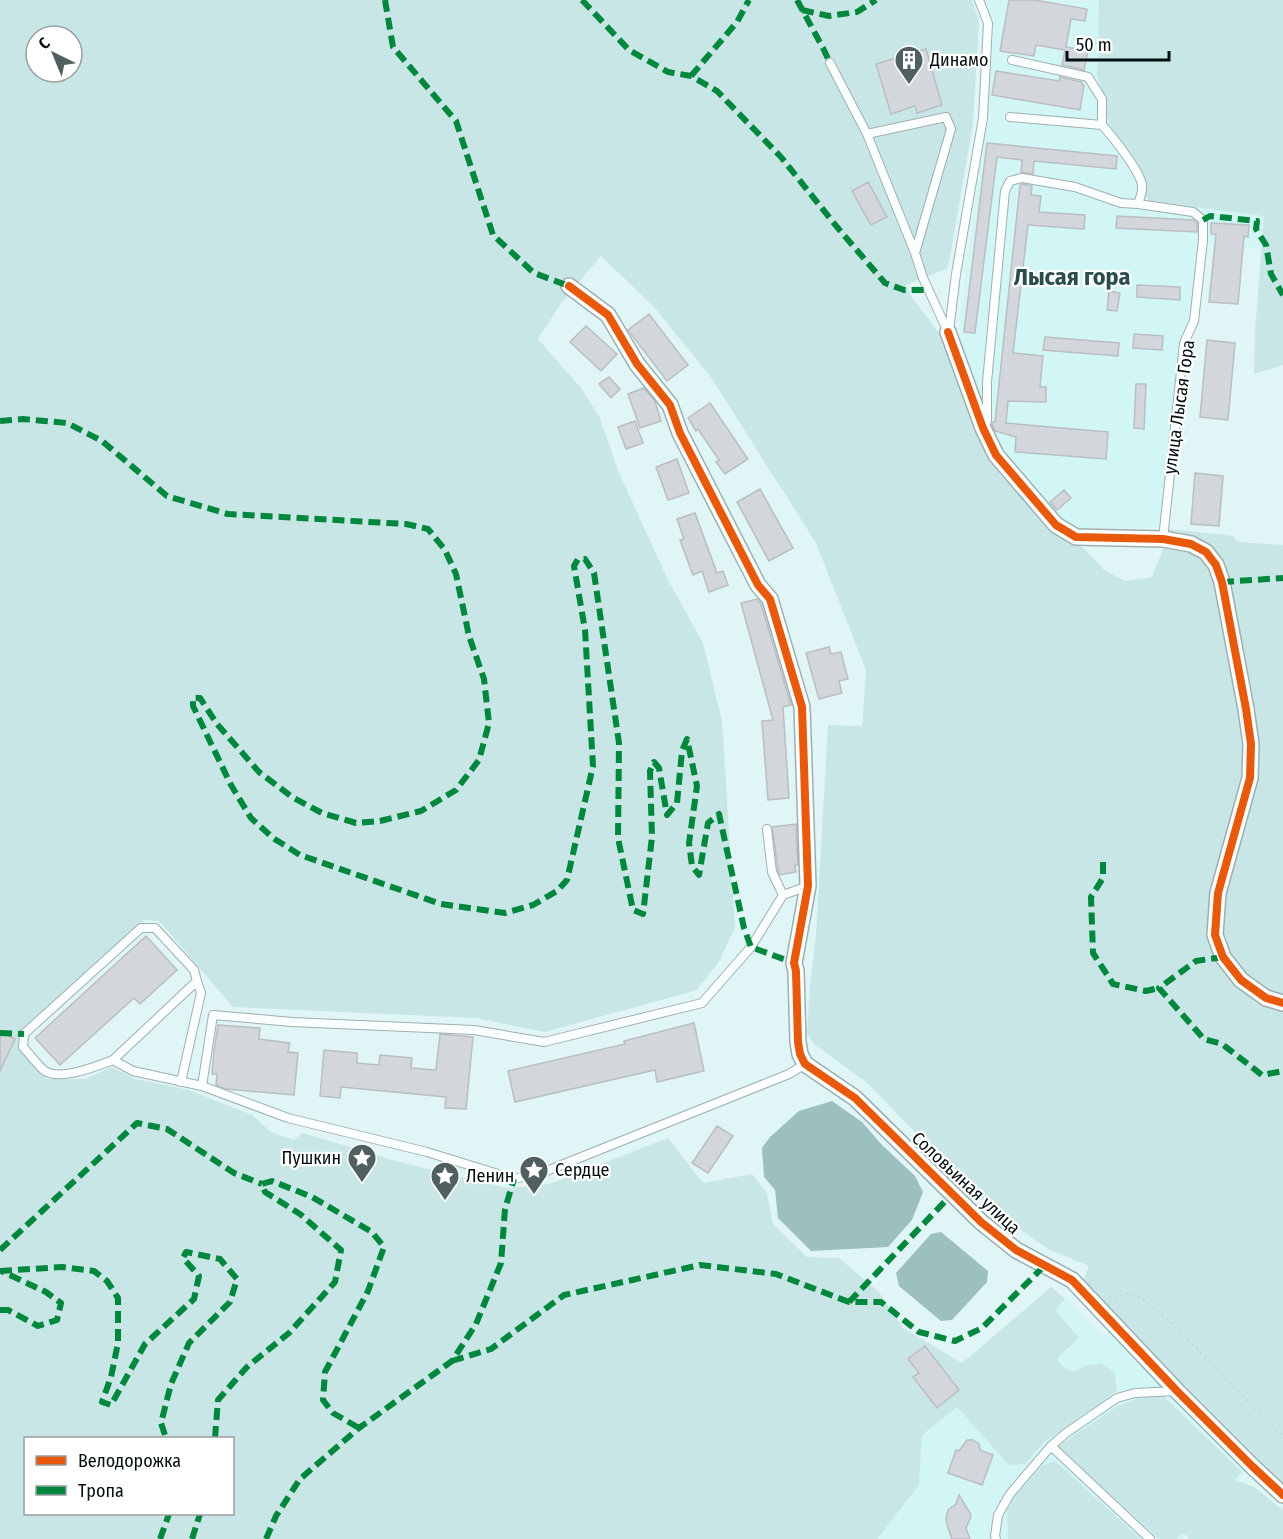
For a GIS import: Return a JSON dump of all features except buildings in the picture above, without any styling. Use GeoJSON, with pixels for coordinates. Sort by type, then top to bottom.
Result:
{"type":"FeatureCollection","features":[{"type":"Feature","properties":{"kind":"street"},"geometry":{"type":"LineString","coordinates":[[569,286],[608,315],[637,364],[670,405],[680,433],[699,471],[758,585],[770,599],[802,707],[807,886],[794,963],[798,1042],[805,1064]]}},
{"type":"Feature","properties":{"kind":"street"},"geometry":{"type":"LineString","coordinates":[[948,332],[982,428],[996,455],[1056,525],[1076,537],[1163,539],[1191,544],[1206,552],[1216,565],[1222,582],[1251,744],[1250,778],[1218,893],[1215,934],[1223,957],[1241,980],[1266,998],[1283,1003]]}},
{"type":"Feature","properties":{"kind":"street","name":"Соловьиная улица"},"geometry":{"type":"LineString","coordinates":[[805,1064],[855,1098],[981,1222],[1016,1250],[1072,1280],[1177,1390],[1283,1495]]}},
{"type":"Feature","properties":{"kind":"lane"},"geometry":{"type":"LineString","coordinates":[[948,332],[983,118],[988,23],[979,0]]}},
{"type":"Feature","properties":{"kind":"lane"},"geometry":{"type":"LineString","coordinates":[[1012,60],[1088,77],[1102,99],[1102,125]]}},
{"type":"Feature","properties":{"kind":"lane"},"geometry":{"type":"LineString","coordinates":[[830,63],[867,134],[923,278],[948,332]]}},
{"type":"Feature","properties":{"kind":"lane"},"geometry":{"type":"LineString","coordinates":[[867,134],[946,117],[951,129],[915,253]]}},
{"type":"Feature","properties":{"kind":"lane"},"geometry":{"type":"LineString","coordinates":[[982,428],[987,422],[987,382],[1005,190],[1010,181],[1022,178],[1075,187],[1121,204],[1138,204],[1143,187],[1140,177],[1111,134],[1102,125],[1010,117]]}},
{"type":"Feature","properties":{"kind":"lane","name":"улица Лысая Гора"},"geometry":{"type":"LineString","coordinates":[[1138,204],[1193,212],[1203,220],[1194,321],[1184,343],[1163,539]]}},
{"type":"Feature","properties":{"kind":"lane"},"geometry":{"type":"LineString","coordinates":[[767,829],[772,872],[783,895]]}},
{"type":"Feature","properties":{"kind":"lane"},"geometry":{"type":"LineString","coordinates":[[202,1086],[213,1015],[292,1022],[474,1030],[544,1042],[702,1003],[751,947],[783,895],[807,886]]}},
{"type":"Feature","properties":{"kind":"lane"},"geometry":{"type":"LineString","coordinates":[[181,1082],[201,993],[194,970],[155,928],[141,928],[24,1034],[23,1047],[45,1071],[56,1074],[80,1072],[113,1060],[197,981]]}},
{"type":"Feature","properties":{"kind":"lane"},"geometry":{"type":"LineString","coordinates":[[113,1060],[133,1071],[202,1086],[288,1118],[427,1152],[514,1179],[544,1172],[789,1074],[805,1064]]}},
{"type":"Feature","properties":{"kind":"lane"},"geometry":{"type":"LineString","coordinates":[[996,1539],[998,1515],[1010,1494],[1051,1446],[1066,1433],[1117,1398],[1135,1393],[1177,1390]]}},
{"type":"Feature","properties":{"kind":"lane"},"geometry":{"type":"LineString","coordinates":[[1051,1446],[1150,1539]]}},
{"type":"Feature","properties":{"kind":"path"},"geometry":{"type":"LineString","coordinates":[[1093,1302],[1128,1294],[1140,1298],[1174,1325],[1283,1436]]}},
{"type":"Feature","properties":{"kind":"shaded area"},"geometry":{"type":"Polygon","coordinates":[[[0,0],[972,0],[979,21],[973,124],[948,268],[906,285],[912,298],[940,334],[990,457],[1053,529],[1085,549],[1104,570],[1125,581],[1152,577],[1163,549],[1160,528],[1234,536],[1237,542],[1283,545],[1283,1484],[1197,1401],[1083,1280],[1089,1266],[1048,1249],[991,1209],[866,1082],[814,1044],[807,1033],[816,935],[828,725],[862,726],[866,670],[816,543],[710,376],[654,307],[601,256],[562,302],[538,339],[581,388],[599,416],[619,473],[668,580],[703,643],[722,721],[735,928],[718,963],[697,990],[545,1032],[476,1018],[233,1007],[159,921],[144,920],[24,1029],[19,1050],[46,1079],[86,1079],[111,1067],[136,1079],[189,1090],[252,1115],[271,1132],[294,1140],[303,1133],[399,1162],[507,1188],[550,1184],[668,1138],[703,1183],[752,1174],[767,1193],[773,1224],[807,1257],[839,1258],[879,1292],[903,1328],[962,1363],[1051,1287],[1065,1299],[1055,1310],[1079,1338],[1057,1358],[1061,1365],[1072,1372],[1088,1365],[1101,1364],[1114,1372],[1117,1390],[1045,1441],[1025,1464],[1009,1465],[957,1407],[922,1435],[919,1485],[877,1539],[0,1539],[0,0]]]}},
{"type":"Feature","properties":{"kind":"shaded area"},"geometry":{"type":"Polygon","coordinates":[[[984,0],[1099,1],[1097,74],[1264,216],[1261,249],[1197,244],[1189,320],[1180,343],[1160,528],[1068,528],[1002,456],[981,416],[960,338],[960,314],[987,117],[994,20],[984,0]]]}},
{"type":"Feature","properties":{"kind":"shaded area"},"geometry":{"type":"Polygon","coordinates":[[[1098,0],[1283,0],[1283,365],[1254,374],[1264,216],[1149,201],[1110,126],[1097,74],[1098,0]]]}},
{"type":"Feature","properties":{"kind":"shaded area"},"geometry":{"type":"Polygon","coordinates":[[[832,1101],[862,1122],[882,1145],[915,1176],[923,1192],[912,1220],[888,1247],[811,1251],[778,1218],[775,1190],[764,1177],[762,1148],[770,1137],[799,1111],[832,1101]]]}},
{"type":"Feature","properties":{"kind":"shaded area"},"geometry":{"type":"Polygon","coordinates":[[[941,1232],[988,1271],[987,1282],[952,1320],[941,1321],[899,1286],[896,1273],[931,1234],[941,1232]]]}},
{"type":"Feature","properties":{"kind":"shaded area"},"geometry":{"type":"Polygon","coordinates":[[[1065,1299],[1103,1336],[1111,1329],[1247,1471],[1181,1539],[877,1539],[919,1485],[922,1435],[981,1387],[1065,1299]]]}},
{"type":"Feature","properties":{"kind":"shaded area"},"geometry":{"type":"Polygon","coordinates":[[[1162,1395],[1242,1472],[1235,1480],[1254,1487],[1283,1510],[1283,1539],[1190,1539],[1183,1533],[1176,1539],[1159,1539],[1057,1447],[1116,1407],[1136,1399],[1162,1395]]]}},
{"type":"Feature","properties":{"kind":"shaded area"},"geometry":{"type":"Polygon","coordinates":[[[1055,1461],[1141,1539],[1008,1539],[1007,1510],[1016,1495],[1042,1466],[1055,1461]]]}},
{"type":"Feature","properties":{"kind":"marked path"},"geometry":{"type":"LineString","coordinates":[[385,0],[393,47],[456,121],[493,235],[534,273],[569,286]]}},
{"type":"Feature","properties":{"kind":"marked path"},"geometry":{"type":"LineString","coordinates":[[582,0],[629,50],[668,72],[691,76],[717,91],[781,157],[885,283],[904,290],[929,290]]}},
{"type":"Feature","properties":{"kind":"marked path"},"geometry":{"type":"LineString","coordinates":[[691,76],[737,22],[749,0]]}},
{"type":"Feature","properties":{"kind":"marked path"},"geometry":{"type":"LineString","coordinates":[[797,0],[830,63]]}},
{"type":"Feature","properties":{"kind":"marked path"},"geometry":{"type":"LineString","coordinates":[[802,10],[829,16],[857,12],[876,0]]}},
{"type":"Feature","properties":{"kind":"marked path"},"geometry":{"type":"LineString","coordinates":[[1203,220],[1210,216],[1257,221],[1256,229],[1266,245],[1271,274],[1283,295]]}},
{"type":"Feature","properties":{"kind":"marked path"},"geometry":{"type":"LineString","coordinates":[[0,421],[23,419],[67,423],[102,441],[167,496],[228,514],[406,524],[428,529],[445,550],[456,574],[469,636],[484,679],[489,723],[479,760],[456,790],[421,811],[380,821],[356,823],[322,813],[292,797],[259,772],[217,724],[200,698],[193,698],[193,706],[231,785],[251,818],[273,838],[300,855],[441,904],[505,913],[533,905],[557,891],[567,880],[593,766],[585,630],[574,566],[578,559],[585,559],[594,573],[619,743],[618,838],[633,910],[643,914],[652,837],[650,771],[654,762],[659,768],[667,815],[677,803],[682,751],[687,739],[697,786],[689,843],[692,866],[699,875],[708,823],[719,814],[744,928],[751,947],[794,963]]}},
{"type":"Feature","properties":{"kind":"marked path"},"geometry":{"type":"LineString","coordinates":[[1222,582],[1283,578]]}},
{"type":"Feature","properties":{"kind":"marked path"},"geometry":{"type":"LineString","coordinates":[[1103,862],[1103,878],[1091,897],[1093,953],[1113,984],[1146,991],[1159,988]]}},
{"type":"Feature","properties":{"kind":"marked path"},"geometry":{"type":"LineString","coordinates":[[1223,957],[1196,961],[1159,988],[1204,1039],[1222,1044],[1262,1075],[1283,1071]]}},
{"type":"Feature","properties":{"kind":"marked path"},"geometry":{"type":"LineString","coordinates":[[0,1033],[24,1034]]}},
{"type":"Feature","properties":{"kind":"marked path"},"geometry":{"type":"LineString","coordinates":[[0,1250],[137,1123],[167,1129],[234,1173],[262,1184]]}},
{"type":"Feature","properties":{"kind":"marked path"},"geometry":{"type":"LineString","coordinates":[[266,1539],[276,1516],[300,1479],[359,1428],[452,1361],[476,1324],[501,1263],[505,1209],[514,1179]]}},
{"type":"Feature","properties":{"kind":"marked path"},"geometry":{"type":"LineString","coordinates":[[215,1437],[218,1400],[247,1367],[289,1333],[335,1282],[341,1250],[300,1214],[265,1192],[262,1184],[272,1181],[312,1197],[372,1232],[384,1247],[368,1291],[325,1372],[323,1400],[333,1413],[359,1428]]}},
{"type":"Feature","properties":{"kind":"marked path"},"geometry":{"type":"LineString","coordinates":[[849,1302],[952,1194]]}},
{"type":"Feature","properties":{"kind":"marked path"},"geometry":{"type":"LineString","coordinates":[[0,1271],[62,1267],[94,1271],[107,1281],[118,1298],[118,1343],[111,1377],[102,1402],[111,1405],[145,1344],[194,1299],[199,1276],[183,1258],[186,1252],[220,1259],[237,1279],[230,1302],[189,1343],[171,1384],[161,1423],[166,1437]]}},
{"type":"Feature","properties":{"kind":"marked path"},"geometry":{"type":"LineString","coordinates":[[452,1361],[491,1349],[564,1295],[700,1265],[776,1274],[849,1302],[881,1302],[919,1332],[955,1341],[982,1328],[1045,1265]]}},
{"type":"Feature","properties":{"kind":"marked path"},"geometry":{"type":"LineString","coordinates":[[0,1310],[8,1310],[38,1326],[57,1320],[61,1303],[46,1292],[1,1271]]}},
{"type":"Feature","properties":{"kind":"marked path"},"geometry":{"type":"LineString","coordinates":[[160,1539],[169,1515]]}},
{"type":"Feature","properties":{"kind":"marked path"},"geometry":{"type":"LineString","coordinates":[[192,1539],[200,1515]]}},
{"type":"Feature","properties":{"kind":"cycle path"},"geometry":{"type":"LineString","coordinates":[[569,286],[608,315],[637,364],[670,405],[680,433],[758,585],[770,599],[802,707],[808,886],[794,963],[798,1042],[805,1064],[855,1098],[981,1222],[1016,1250],[1072,1280],[1177,1391],[1283,1495]]}},
{"type":"Feature","properties":{"kind":"cycle path"},"geometry":{"type":"LineString","coordinates":[[948,332],[983,428],[996,455],[1056,525],[1076,537],[1163,539],[1191,544],[1206,552],[1216,565],[1222,582],[1251,744],[1250,778],[1218,893],[1215,935],[1223,957],[1241,980],[1266,998],[1283,1003]]}},
{"type":"Feature","properties":{"kind":"place","name":"Динамо"},"geometry":{"type":"Point","coordinates":[909,86]}},
{"type":"Feature","properties":{"kind":"place","name":"Пушкин"},"geometry":{"type":"Point","coordinates":[362,1184]}},
{"type":"Feature","properties":{"kind":"place","name":"Сердце"},"geometry":{"type":"Point","coordinates":[534,1196]}},
{"type":"Feature","properties":{"kind":"place","name":"Ленин"},"geometry":{"type":"Point","coordinates":[445,1202]}},
{"type":"Feature","properties":{"kind":"district","name":"Лысая гора"},"geometry":{"type":"Point","coordinates":[1072,277]}}]}
